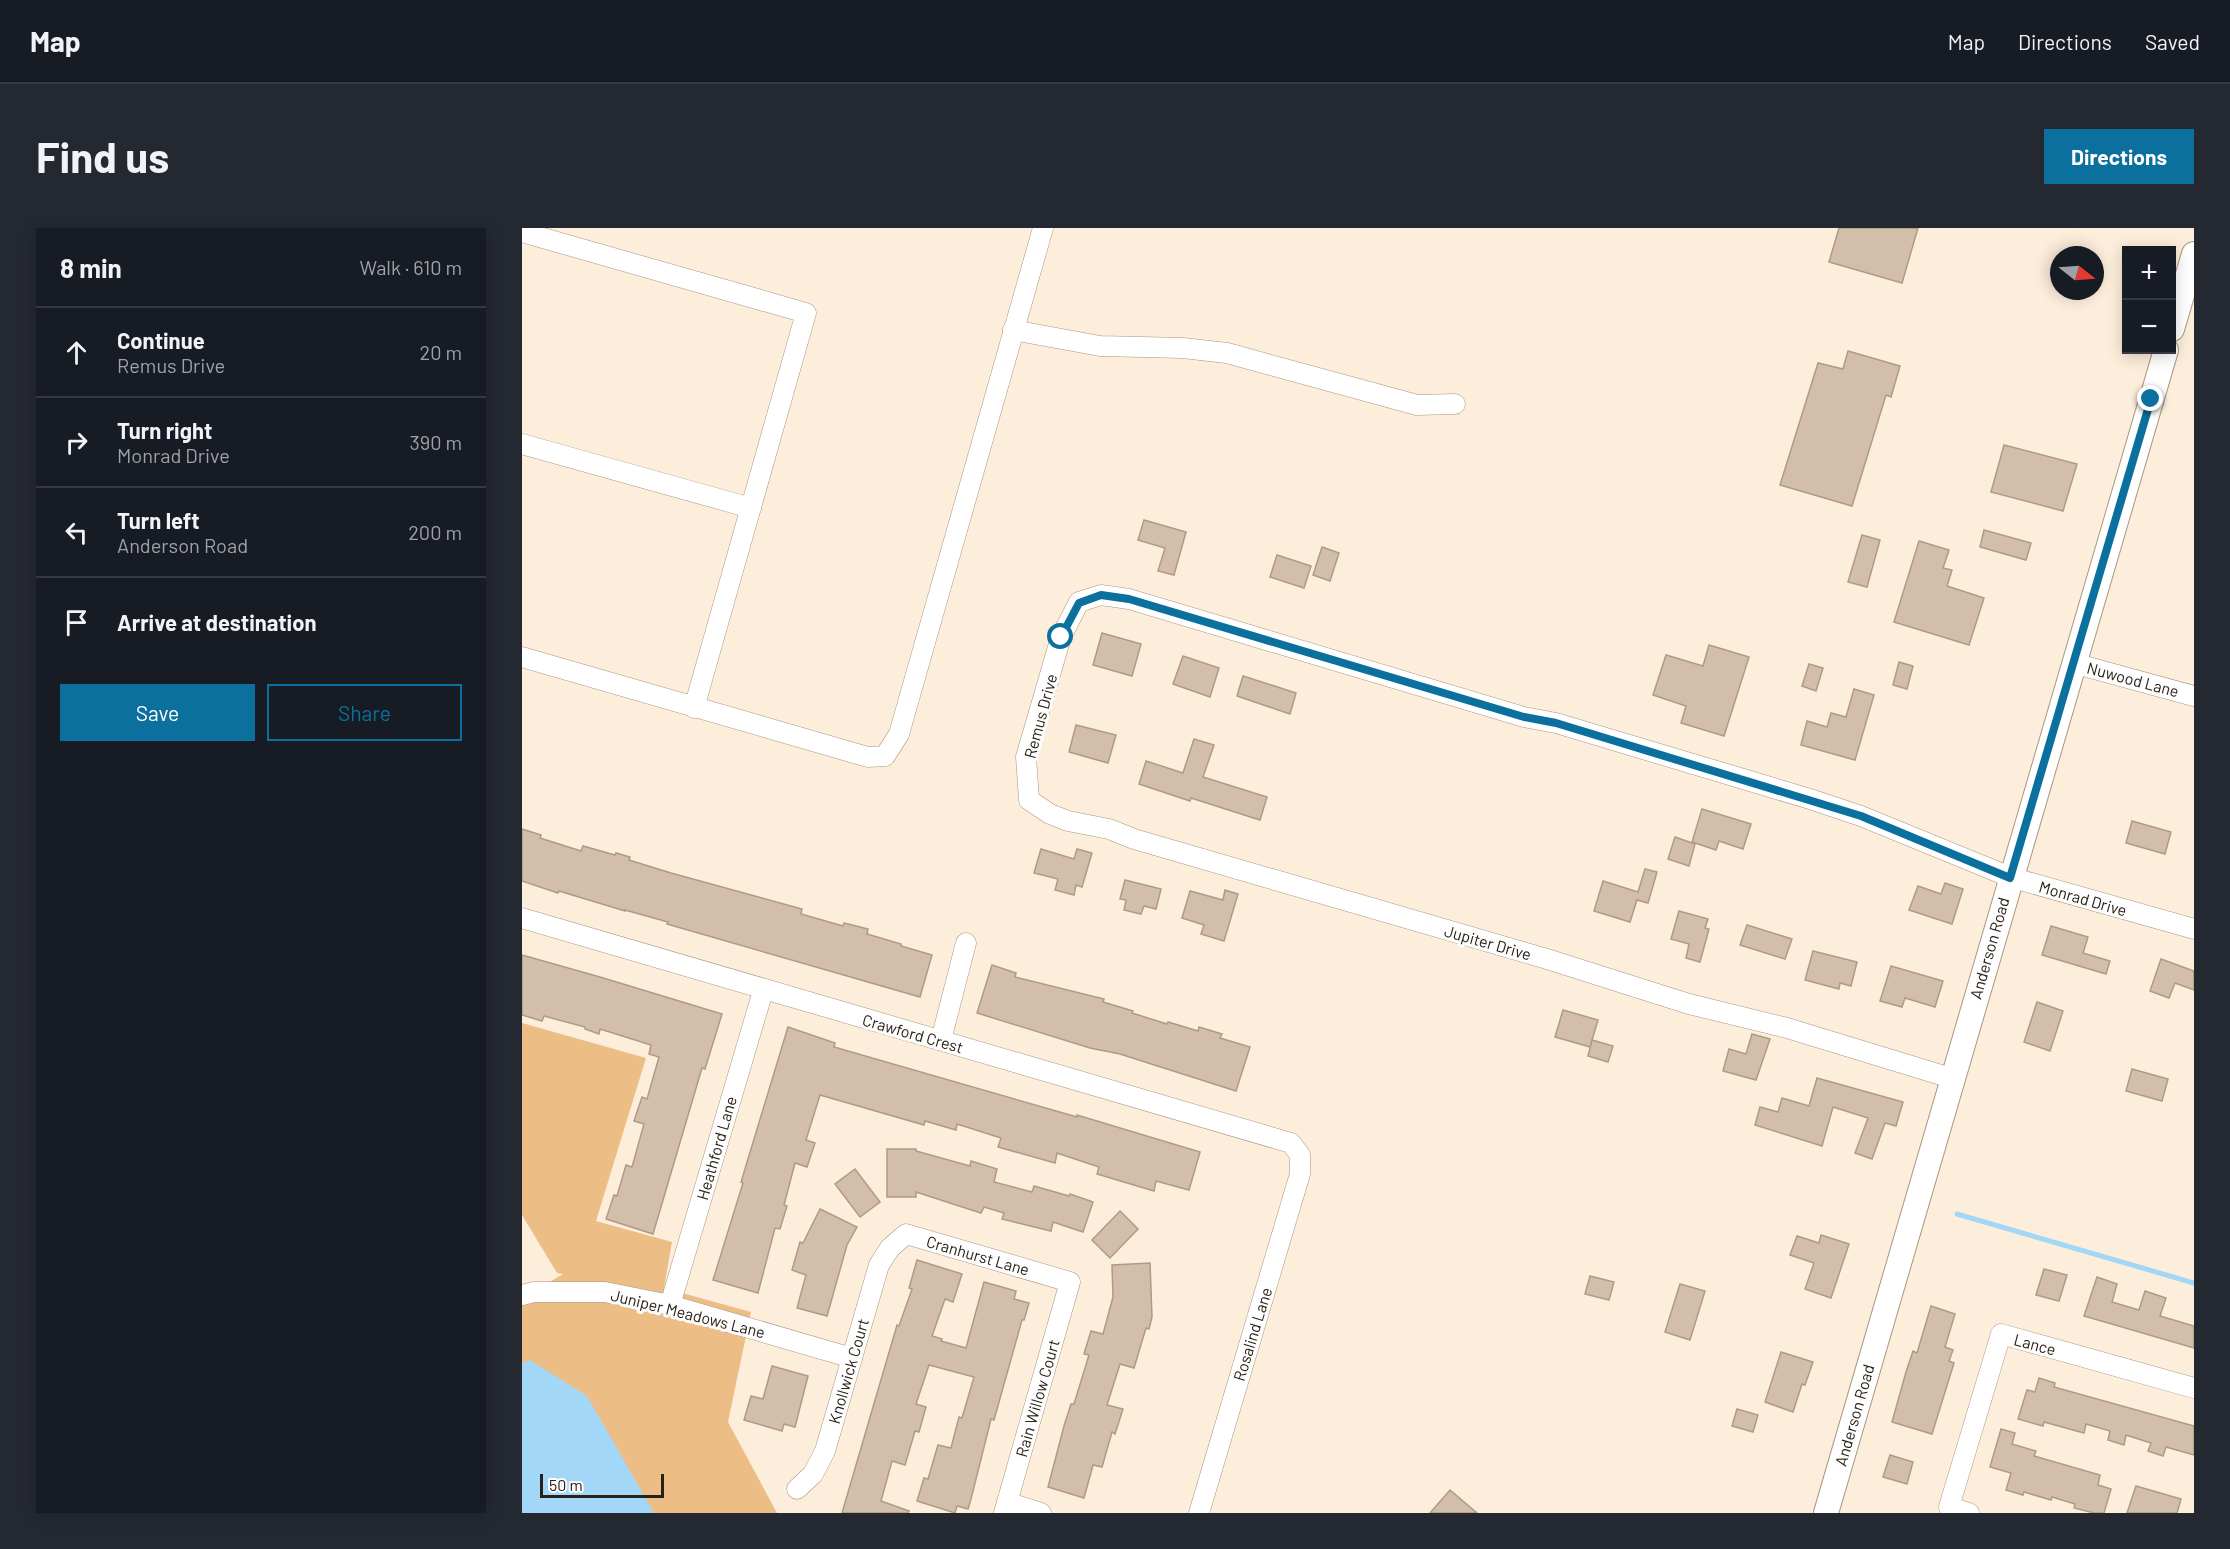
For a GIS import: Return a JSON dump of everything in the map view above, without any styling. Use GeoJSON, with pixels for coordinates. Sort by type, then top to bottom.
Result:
{"type":"FeatureCollection","features":[{"type":"Feature","properties":{"kind":"street"},"geometry":{"type":"LineString","coordinates":[[522,657],[868,757],[885,756],[899,734],[1043,228]]}},
{"type":"Feature","properties":{"kind":"street"},"geometry":{"type":"LineString","coordinates":[[522,232],[806,313],[694,708]]}},
{"type":"Feature","properties":{"kind":"street"},"geometry":{"type":"LineString","coordinates":[[2176,315],[2194,254]]}},
{"type":"Feature","properties":{"kind":"street"},"geometry":{"type":"LineString","coordinates":[[1013,330],[1100,346],[1183,348],[1227,352],[1417,405],[1455,404]]}},
{"type":"Feature","properties":{"kind":"street","name":"Anderson Road"},"geometry":{"type":"LineString","coordinates":[[1826,1513],[2165,354]]}},
{"type":"Feature","properties":{"kind":"street"},"geometry":{"type":"LineString","coordinates":[[522,444],[751,508]]}},
{"type":"Feature","properties":{"kind":"street","name":"Monrad Drive"},"geometry":{"type":"LineString","coordinates":[[1081,602],[1101,595],[1129,599],[1524,717],[1556,723],[1861,816],[2010,878],[2194,929]]}},
{"type":"Feature","properties":{"kind":"street","name":"Remus Drive"},"geometry":{"type":"LineString","coordinates":[[1029,800],[1026,757],[1061,637],[1081,602]]}},
{"type":"Feature","properties":{"kind":"street","name":"Nuwood Lane"},"geometry":{"type":"LineString","coordinates":[[2073,663],[2194,696]]}},
{"type":"Feature","properties":{"kind":"street","name":"Jupiter Drive"},"geometry":{"type":"LineString","coordinates":[[1029,800],[1050,814],[1068,821],[1109,829],[1134,839],[1535,956],[1689,1004],[1787,1028],[1952,1077]]}},
{"type":"Feature","properties":{"kind":"street","name":"Crawford Crest"},"geometry":{"type":"LineString","coordinates":[[522,918],[763,991],[941,1040],[1290,1143],[1300,1155]]}},
{"type":"Feature","properties":{"kind":"street"},"geometry":{"type":"LineString","coordinates":[[941,1040],[966,944]]}},
{"type":"Feature","properties":{"kind":"street","name":"Heathford Lane"},"geometry":{"type":"LineString","coordinates":[[670,1305],[763,991]]}},
{"type":"Feature","properties":{"kind":"street","name":"Rosalind Lane"},"geometry":{"type":"LineString","coordinates":[[1199,1513],[1300,1174],[1300,1155]]}},
{"type":"Feature","properties":{"kind":"street","name":"Cranhurst Lane"},"geometry":{"type":"LineString","coordinates":[[890,1248],[906,1234],[1070,1282]]}},
{"type":"Feature","properties":{"kind":"street","name":"Knollwick Court"},"geometry":{"type":"LineString","coordinates":[[796,1489],[813,1474],[825,1451],[879,1265],[890,1248]]}},
{"type":"Feature","properties":{"kind":"street","name":"Rain Willow Court"},"geometry":{"type":"LineString","coordinates":[[1006,1508],[1070,1282]]}},
{"type":"Feature","properties":{"kind":"street","name":"Juniper Meadows Lane"},"geometry":{"type":"LineString","coordinates":[[522,1295],[534,1292],[605,1292],[670,1305],[852,1358]]}},
{"type":"Feature","properties":{"kind":"street","name":"Lance"},"geometry":{"type":"LineString","coordinates":[[1969,1513],[1949,1507],[2001,1334],[2194,1388]]}},
{"type":"Feature","properties":{"kind":"street"},"geometry":{"type":"LineString","coordinates":[[1006,1508],[1041,1513]]}},
{"type":"Feature","properties":{"kind":"shaded area"},"geometry":{"type":"Polygon","coordinates":[[[522,1023],[646,1058],[596,1221],[672,1242],[664,1288],[751,1312],[728,1422],[777,1513],[522,1513],[522,1299],[563,1274],[557,1273],[522,1215],[522,1023]]]}},
{"type":"Feature","properties":{"kind":"water"},"geometry":{"type":"Polygon","coordinates":[[[530,1360],[587,1396],[654,1513],[522,1513],[522,1363],[530,1360]]]}},
{"type":"Feature","properties":{"kind":"building"},"geometry":{"type":"Polygon","coordinates":[[[1839,228],[1918,228],[1902,283],[1829,262],[1839,228]]]}},
{"type":"Feature","properties":{"kind":"building"},"geometry":{"type":"Polygon","coordinates":[[[1848,351],[1900,366],[1891,397],[1886,395],[1852,506],[1780,485],[1818,363],[1843,369],[1848,351]]]}},
{"type":"Feature","properties":{"kind":"building"},"geometry":{"type":"Polygon","coordinates":[[[2004,445],[2077,464],[2063,511],[1991,492],[2004,445]]]}},
{"type":"Feature","properties":{"kind":"building"},"geometry":{"type":"Polygon","coordinates":[[[1144,520],[1186,532],[1174,575],[1158,571],[1165,548],[1138,540],[1144,520]]]}},
{"type":"Feature","properties":{"kind":"building"},"geometry":{"type":"Polygon","coordinates":[[[1984,530],[2031,543],[2026,560],[1980,547],[1984,530]]]}},
{"type":"Feature","properties":{"kind":"building"},"geometry":{"type":"Polygon","coordinates":[[[1862,535],[1880,540],[1867,587],[1848,582],[1862,535]]]}},
{"type":"Feature","properties":{"kind":"building"},"geometry":{"type":"Polygon","coordinates":[[[1919,541],[1949,550],[1943,568],[1952,570],[1947,586],[1984,598],[1969,645],[1894,622],[1919,541]]]}},
{"type":"Feature","properties":{"kind":"building"},"geometry":{"type":"Polygon","coordinates":[[[1322,547],[1339,553],[1330,581],[1313,575],[1322,547]]]}},
{"type":"Feature","properties":{"kind":"building"},"geometry":{"type":"Polygon","coordinates":[[[1277,555],[1311,566],[1304,588],[1270,577],[1277,555]]]}},
{"type":"Feature","properties":{"kind":"building"},"geometry":{"type":"Polygon","coordinates":[[[1102,633],[1141,644],[1132,676],[1093,665],[1102,633]]]}},
{"type":"Feature","properties":{"kind":"building"},"geometry":{"type":"Polygon","coordinates":[[[1709,645],[1749,657],[1724,736],[1681,723],[1686,706],[1653,695],[1666,655],[1703,666],[1709,645]]]}},
{"type":"Feature","properties":{"kind":"building"},"geometry":{"type":"Polygon","coordinates":[[[1183,656],[1219,668],[1210,697],[1173,684],[1183,656]]]}},
{"type":"Feature","properties":{"kind":"building"},"geometry":{"type":"Polygon","coordinates":[[[1899,662],[1913,666],[1907,689],[1893,685],[1899,662]]]}},
{"type":"Feature","properties":{"kind":"building"},"geometry":{"type":"Polygon","coordinates":[[[1809,664],[1823,668],[1816,691],[1802,686],[1809,664]]]}},
{"type":"Feature","properties":{"kind":"building"},"geometry":{"type":"Polygon","coordinates":[[[1243,676],[1296,693],[1290,714],[1237,696],[1243,676]]]}},
{"type":"Feature","properties":{"kind":"building"},"geometry":{"type":"Polygon","coordinates":[[[1854,689],[1874,695],[1855,760],[1801,745],[1807,721],[1827,727],[1831,713],[1846,717],[1854,689]]]}},
{"type":"Feature","properties":{"kind":"building"},"geometry":{"type":"Polygon","coordinates":[[[1076,725],[1116,735],[1108,763],[1069,752],[1076,725]]]}},
{"type":"Feature","properties":{"kind":"building"},"geometry":{"type":"Polygon","coordinates":[[[1194,739],[1214,745],[1203,777],[1267,797],[1260,820],[1139,784],[1146,761],[1183,773],[1194,739]]]}},
{"type":"Feature","properties":{"kind":"building"},"geometry":{"type":"Polygon","coordinates":[[[1702,809],[1751,824],[1743,849],[1719,841],[1716,850],[1692,842],[1702,809]]]}},
{"type":"Feature","properties":{"kind":"building"},"geometry":{"type":"Polygon","coordinates":[[[2132,821],[2171,832],[2165,854],[2126,843],[2132,821]]]}},
{"type":"Feature","properties":{"kind":"building"},"geometry":{"type":"Polygon","coordinates":[[[522,829],[541,835],[540,838],[581,851],[583,846],[615,855],[616,853],[630,857],[629,860],[671,873],[802,909],[801,914],[843,926],[844,923],[868,929],[867,934],[932,955],[920,997],[522,881],[522,829]]]}},
{"type":"Feature","properties":{"kind":"building"},"geometry":{"type":"Polygon","coordinates":[[[1675,837],[1695,844],[1689,866],[1668,859],[1675,837]]]}},
{"type":"Feature","properties":{"kind":"building"},"geometry":{"type":"Polygon","coordinates":[[[1041,849],[1074,859],[1077,849],[1092,853],[1082,887],[1076,885],[1074,895],[1055,890],[1058,879],[1034,873],[1041,849]]]}},
{"type":"Feature","properties":{"kind":"building"},"geometry":{"type":"Polygon","coordinates":[[[1645,869],[1657,872],[1648,903],[1637,900],[1630,922],[1594,911],[1603,881],[1638,892],[1645,869]]]}},
{"type":"Feature","properties":{"kind":"building"},"geometry":{"type":"Polygon","coordinates":[[[1125,880],[1161,889],[1156,909],[1144,906],[1141,914],[1124,910],[1126,900],[1120,899],[1125,880]]]}},
{"type":"Feature","properties":{"kind":"building"},"geometry":{"type":"Polygon","coordinates":[[[1945,883],[1963,889],[1952,924],[1909,910],[1918,886],[1941,894],[1945,883]]]}},
{"type":"Feature","properties":{"kind":"building"},"geometry":{"type":"Polygon","coordinates":[[[1225,890],[1238,894],[1224,941],[1201,934],[1204,925],[1182,918],[1190,891],[1223,900],[1225,890]]]}},
{"type":"Feature","properties":{"kind":"building"},"geometry":{"type":"Polygon","coordinates":[[[1679,911],[1708,919],[1705,928],[1709,929],[1700,962],[1686,958],[1689,944],[1671,939],[1679,911]]]}},
{"type":"Feature","properties":{"kind":"building"},"geometry":{"type":"Polygon","coordinates":[[[1747,925],[1792,939],[1785,959],[1740,945],[1747,925]]]}},
{"type":"Feature","properties":{"kind":"building"},"geometry":{"type":"Polygon","coordinates":[[[2051,926],[2088,937],[2083,953],[2110,961],[2106,974],[2042,955],[2051,926]]]}},
{"type":"Feature","properties":{"kind":"building"},"geometry":{"type":"Polygon","coordinates":[[[1813,951],[1857,962],[1851,986],[1840,983],[1839,989],[1805,980],[1813,951]]]}},
{"type":"Feature","properties":{"kind":"building"},"geometry":{"type":"Polygon","coordinates":[[[522,955],[722,1014],[705,1069],[702,1068],[653,1234],[606,1219],[614,1195],[617,1196],[626,1165],[632,1167],[644,1124],[634,1121],[642,1097],[647,1099],[659,1057],[649,1054],[651,1045],[600,1029],[599,1034],[585,1027],[544,1016],[542,1021],[522,1015],[522,955]]]}},
{"type":"Feature","properties":{"kind":"building"},"geometry":{"type":"Polygon","coordinates":[[[2161,959],[2194,971],[2194,990],[2175,983],[2169,998],[2150,991],[2161,959]]]}},
{"type":"Feature","properties":{"kind":"building"},"geometry":{"type":"Polygon","coordinates":[[[992,965],[1016,973],[1015,977],[1104,999],[1103,1002],[1167,1024],[1168,1022],[1198,1031],[1199,1027],[1222,1034],[1220,1038],[1250,1047],[1236,1091],[1120,1054],[1090,1048],[977,1013],[992,965]]]}},
{"type":"Feature","properties":{"kind":"building"},"geometry":{"type":"Polygon","coordinates":[[[1891,966],[1943,981],[1935,1007],[1905,998],[1902,1007],[1880,1001],[1891,966]]]}},
{"type":"Feature","properties":{"kind":"building"},"geometry":{"type":"Polygon","coordinates":[[[2037,1002],[2063,1011],[2050,1051],[2024,1042],[2037,1002]]]}},
{"type":"Feature","properties":{"kind":"building"},"geometry":{"type":"Polygon","coordinates":[[[1563,1010],[1598,1020],[1590,1047],[1555,1037],[1563,1010]]]}},
{"type":"Feature","properties":{"kind":"building"},"geometry":{"type":"Polygon","coordinates":[[[788,1027],[835,1043],[834,1047],[1200,1152],[1189,1190],[1156,1181],[1154,1191],[1097,1174],[1099,1167],[1057,1153],[1055,1163],[998,1147],[1001,1138],[957,1124],[956,1130],[925,1121],[924,1125],[820,1095],[806,1140],[815,1143],[807,1167],[795,1163],[784,1205],[787,1206],[780,1229],[775,1228],[758,1293],[713,1280],[788,1027]]]}},
{"type":"Feature","properties":{"kind":"building"},"geometry":{"type":"Polygon","coordinates":[[[1752,1034],[1770,1039],[1756,1080],[1723,1071],[1729,1049],[1746,1054],[1752,1034]]]}},
{"type":"Feature","properties":{"kind":"building"},"geometry":{"type":"Polygon","coordinates":[[[1592,1040],[1613,1046],[1608,1062],[1588,1056],[1592,1040]]]}},
{"type":"Feature","properties":{"kind":"building"},"geometry":{"type":"Polygon","coordinates":[[[2132,1069],[2168,1079],[2162,1101],[2126,1091],[2132,1069]]]}},
{"type":"Feature","properties":{"kind":"building"},"geometry":{"type":"Polygon","coordinates":[[[1817,1078],[1903,1102],[1896,1126],[1885,1123],[1872,1159],[1855,1153],[1868,1118],[1833,1107],[1822,1146],[1755,1125],[1760,1107],[1778,1112],[1782,1098],[1809,1106],[1817,1078]]]}},
{"type":"Feature","properties":{"kind":"building"},"geometry":{"type":"Polygon","coordinates":[[[887,1149],[916,1149],[916,1151],[970,1166],[971,1161],[997,1169],[994,1182],[1032,1192],[1034,1186],[1093,1202],[1083,1232],[1053,1222],[1051,1231],[1002,1219],[1004,1213],[984,1207],[981,1213],[916,1192],[916,1197],[887,1197],[887,1149]]]}},
{"type":"Feature","properties":{"kind":"building"},"geometry":{"type":"Polygon","coordinates":[[[855,1169],[880,1202],[860,1217],[835,1184],[855,1169]]]}},
{"type":"Feature","properties":{"kind":"building"},"geometry":{"type":"Polygon","coordinates":[[[820,1209],[857,1227],[847,1245],[827,1316],[797,1308],[806,1275],[792,1270],[800,1242],[803,1243],[820,1209]]]}},
{"type":"Feature","properties":{"kind":"building"},"geometry":{"type":"Polygon","coordinates":[[[1120,1211],[1138,1229],[1110,1258],[1092,1240],[1120,1211]]]}},
{"type":"Feature","properties":{"kind":"building"},"geometry":{"type":"Polygon","coordinates":[[[1821,1235],[1849,1244],[1831,1298],[1805,1289],[1814,1263],[1790,1255],[1797,1236],[1819,1243],[1821,1235]]]}},
{"type":"Feature","properties":{"kind":"building"},"geometry":{"type":"Polygon","coordinates":[[[917,1260],[962,1274],[953,1302],[945,1299],[932,1336],[942,1339],[941,1341],[966,1348],[984,1282],[1016,1291],[1014,1299],[1029,1303],[1024,1320],[1022,1320],[994,1420],[991,1419],[971,1499],[968,1509],[957,1506],[955,1513],[917,1501],[924,1478],[928,1479],[938,1445],[951,1448],[959,1417],[962,1418],[974,1377],[929,1365],[916,1404],[926,1407],[919,1432],[915,1431],[905,1465],[892,1461],[881,1501],[909,1511],[908,1513],[842,1513],[897,1325],[899,1326],[912,1289],[909,1288],[917,1260]]]}},
{"type":"Feature","properties":{"kind":"building"},"geometry":{"type":"Polygon","coordinates":[[[1150,1263],[1152,1317],[1149,1329],[1146,1328],[1134,1368],[1120,1364],[1107,1405],[1123,1409],[1115,1434],[1112,1432],[1102,1467],[1093,1465],[1084,1498],[1048,1487],[1064,1426],[1071,1404],[1074,1404],[1089,1355],[1084,1354],[1091,1331],[1103,1334],[1113,1297],[1112,1265],[1150,1263]]]}},
{"type":"Feature","properties":{"kind":"building"},"geometry":{"type":"Polygon","coordinates":[[[2044,1269],[2067,1275],[2059,1301],[2036,1295],[2044,1269]]]}},
{"type":"Feature","properties":{"kind":"building"},"geometry":{"type":"Polygon","coordinates":[[[1590,1276],[1614,1282],[1609,1300],[1585,1294],[1590,1276]]]}},
{"type":"Feature","properties":{"kind":"building"},"geometry":{"type":"Polygon","coordinates":[[[2097,1277],[2117,1284],[2112,1302],[2139,1310],[2145,1291],[2166,1298],[2160,1316],[2194,1326],[2194,1348],[2084,1316],[2097,1277]]]}},
{"type":"Feature","properties":{"kind":"building"},"geometry":{"type":"Polygon","coordinates":[[[1680,1284],[1705,1291],[1690,1340],[1665,1332],[1680,1284]]]}},
{"type":"Feature","properties":{"kind":"building"},"geometry":{"type":"Polygon","coordinates":[[[1931,1306],[1955,1314],[1945,1347],[1953,1350],[1949,1361],[1954,1363],[1932,1434],[1892,1422],[1913,1351],[1917,1353],[1931,1306]]]}},
{"type":"Feature","properties":{"kind":"building"},"geometry":{"type":"Polygon","coordinates":[[[1781,1352],[1813,1362],[1805,1385],[1802,1384],[1793,1412],[1765,1402],[1781,1352]]]}},
{"type":"Feature","properties":{"kind":"building"},"geometry":{"type":"Polygon","coordinates":[[[772,1366],[808,1376],[795,1427],[784,1424],[782,1431],[744,1420],[751,1396],[763,1399],[772,1366]]]}},
{"type":"Feature","properties":{"kind":"building"},"geometry":{"type":"Polygon","coordinates":[[[2039,1378],[2055,1383],[2054,1387],[2194,1426],[2194,1455],[2166,1447],[2163,1456],[2148,1451],[2151,1443],[2126,1435],[2124,1445],[2108,1440],[2110,1431],[2086,1424],[2084,1433],[2044,1422],[2043,1426],[2018,1419],[2027,1390],[2035,1392],[2039,1378]]]}},
{"type":"Feature","properties":{"kind":"building"},"geometry":{"type":"Polygon","coordinates":[[[1737,1409],[1758,1415],[1753,1432],[1732,1426],[1737,1409]]]}},
{"type":"Feature","properties":{"kind":"building"},"geometry":{"type":"Polygon","coordinates":[[[2001,1429],[2015,1433],[2012,1444],[2036,1451],[2034,1456],[2100,1475],[2098,1485],[2111,1489],[2104,1513],[2074,1508],[2075,1504],[2052,1497],[2051,1500],[2024,1492],[2023,1495],[2006,1490],[2011,1473],[1990,1467],[2001,1429]]]}},
{"type":"Feature","properties":{"kind":"building"},"geometry":{"type":"Polygon","coordinates":[[[1890,1455],[1913,1462],[1907,1484],[1883,1477],[1890,1455]]]}},
{"type":"Feature","properties":{"kind":"building"},"geometry":{"type":"Polygon","coordinates":[[[2136,1486],[2181,1499],[2177,1513],[2127,1513],[2136,1486]]]}},
{"type":"Feature","properties":{"kind":"building"},"geometry":{"type":"Polygon","coordinates":[[[1450,1490],[1477,1513],[1430,1513],[1450,1490]]]}},
{"type":"Feature","properties":{"kind":"waterway"},"geometry":{"type":"LineString","coordinates":[[1957,1214],[2194,1283]]}},
{"type":"Feature","properties":{"kind":"route"},"geometry":{"type":"LineString","coordinates":[[1061,637],[1079,603],[1101,595],[1129,599],[1524,717],[1556,723],[1810,799],[1907,834],[2010,878],[2151,399]]}}]}
